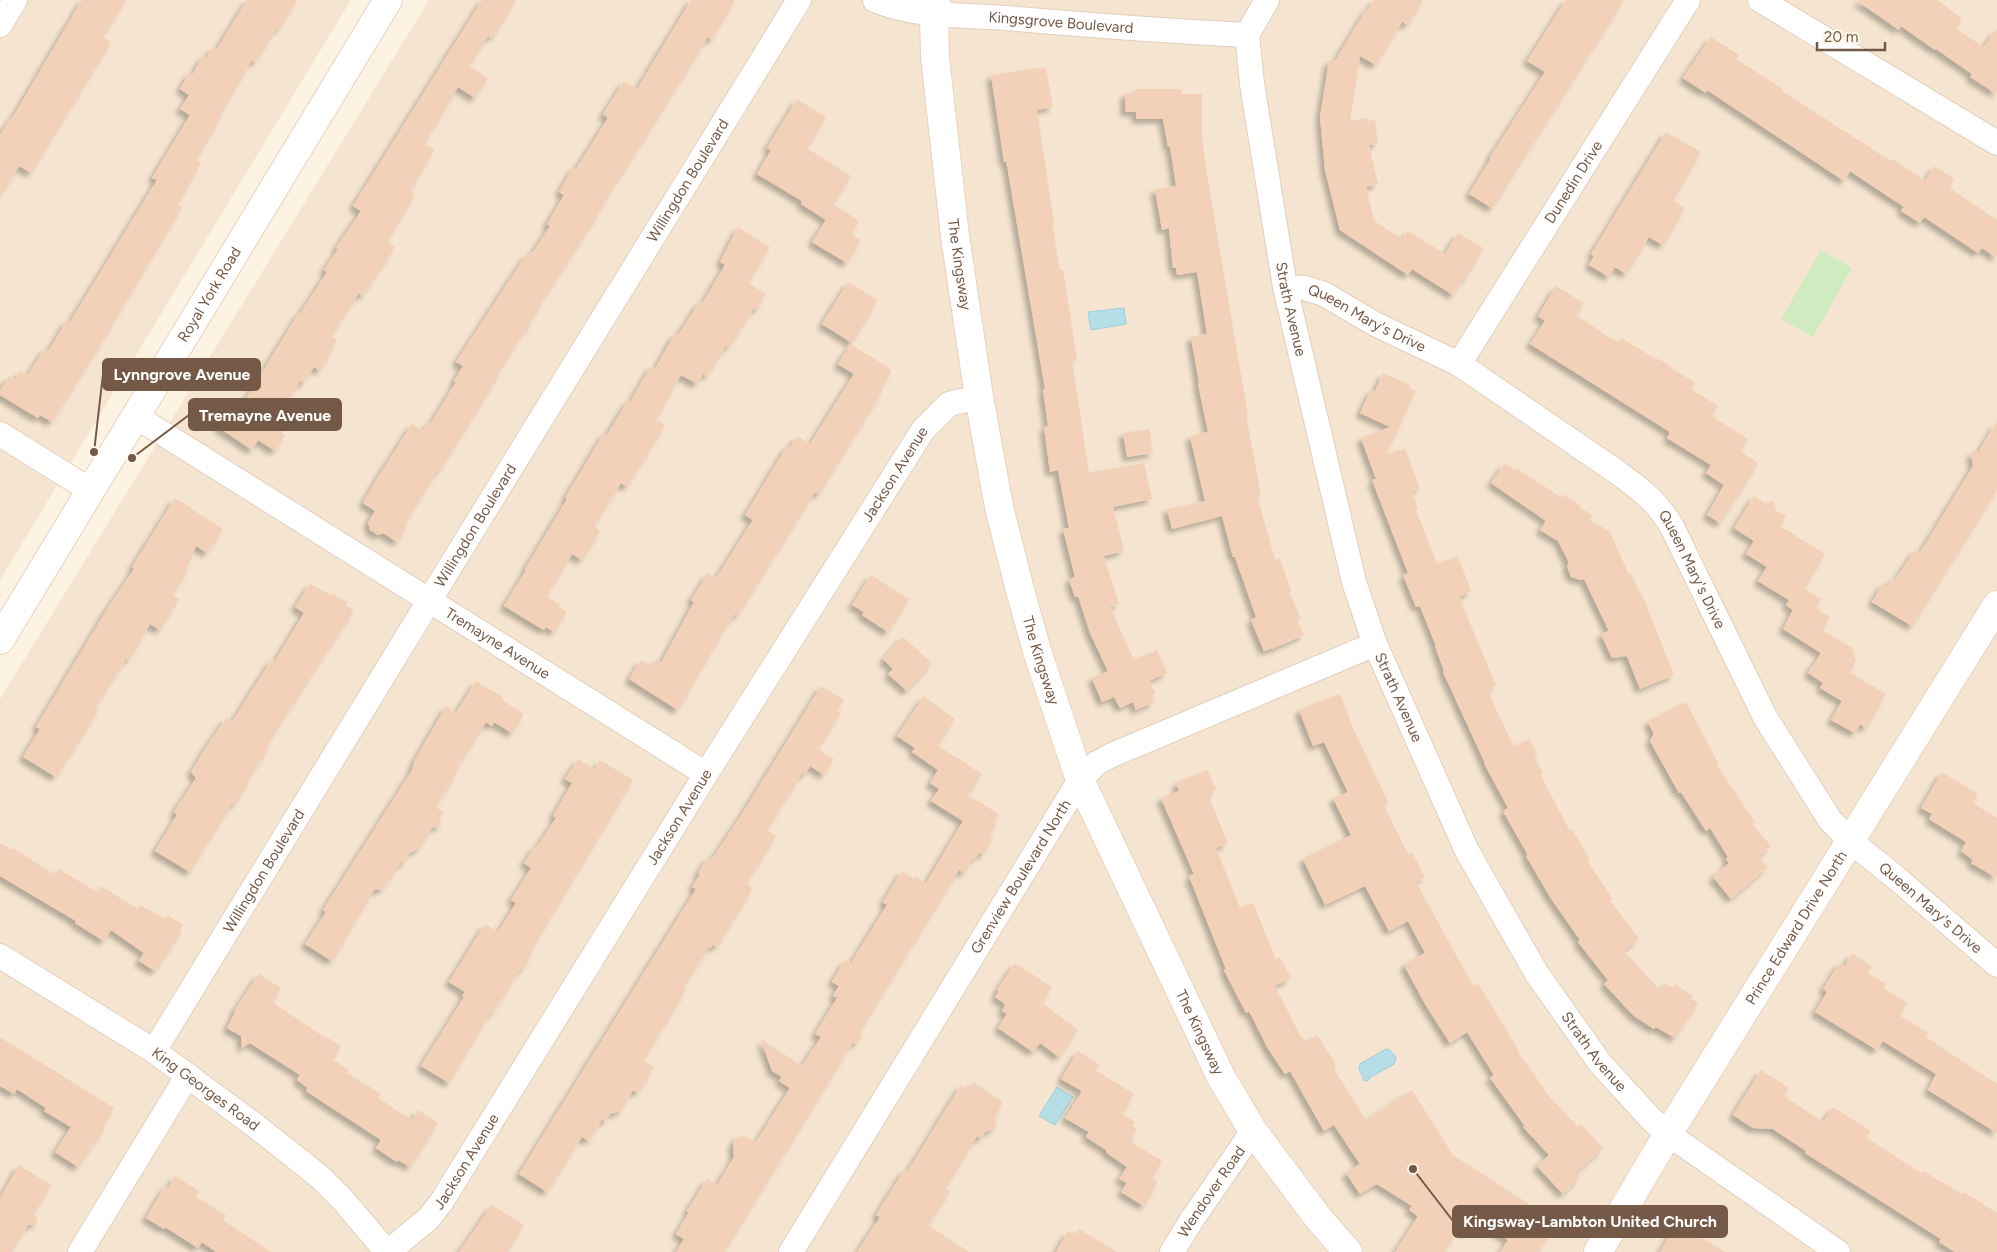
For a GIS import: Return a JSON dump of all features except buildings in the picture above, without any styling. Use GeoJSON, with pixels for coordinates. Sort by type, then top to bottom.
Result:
{"type":"FeatureCollection","features":[{"type":"Feature","properties":{"kind":"street"},"geometry":{"type":"LineString","coordinates":[[0,25],[15,0]]}},
{"type":"Feature","properties":{"kind":"street","name":"Royal York Road"},"geometry":{"type":"LineString","coordinates":[[0,640],[388,0]]}},
{"type":"Feature","properties":{"kind":"street","name":"Willingdon Boulevard"},"geometry":{"type":"LineString","coordinates":[[154,1051],[428,600],[799,0]]}},
{"type":"Feature","properties":{"kind":"street","name":"Kingsgrove Boulevard"},"geometry":{"type":"LineString","coordinates":[[875,0],[890,6],[935,6],[1178,32],[1248,35]]}},
{"type":"Feature","properties":{"kind":"street"},"geometry":{"type":"LineString","coordinates":[[1248,35],[1268,0]]}},
{"type":"Feature","properties":{"kind":"street","name":"Dunedin Drive"},"geometry":{"type":"LineString","coordinates":[[1459,364],[1688,0]]}},
{"type":"Feature","properties":{"kind":"street"},"geometry":{"type":"LineString","coordinates":[[1760,0],[1997,143]]}},
{"type":"Feature","properties":{"kind":"street","name":"The Kingsway"},"geometry":{"type":"LineString","coordinates":[[935,6],[935,57],[953,217],[979,396],[999,507],[1038,651],[1080,780],[1222,1077],[1253,1131],[1319,1219],[1348,1252]]}},
{"type":"Feature","properties":{"kind":"street","name":"Strath Avenue"},"geometry":{"type":"LineString","coordinates":[[1248,35],[1252,84],[1286,287],[1354,582],[1375,644],[1468,851],[1537,974],[1600,1063],[1651,1119],[1668,1134],[1838,1252]]}},
{"type":"Feature","properties":{"kind":"street","name":"Queen Mary's Drive"},"geometry":{"type":"LineString","coordinates":[[1286,287],[1305,288],[1324,294],[1375,324],[1459,364],[1639,488],[1661,509],[1672,527],[1765,716],[1830,820],[1850,841],[1894,876],[1997,965]]}},
{"type":"Feature","properties":{"kind":"street","name":"Jackson Avenue"},"geometry":{"type":"LineString","coordinates":[[388,1252],[429,1218],[442,1201],[706,774],[923,430],[949,404],[979,396]]}},
{"type":"Feature","properties":{"kind":"street","name":"Tremayne Avenue"},"geometry":{"type":"LineString","coordinates":[[135,416],[706,774]]}},
{"type":"Feature","properties":{"kind":"street"},"geometry":{"type":"LineString","coordinates":[[0,434],[90,490]]}},
{"type":"Feature","properties":{"kind":"street","name":"Prince Edward Drive North"},"geometry":{"type":"LineString","coordinates":[[1598,1252],[1668,1134],[1997,605]]}},
{"type":"Feature","properties":{"kind":"street","name":"Grenview Boulevard North"},"geometry":{"type":"LineString","coordinates":[[791,1252],[1080,780],[1097,763],[1112,755],[1375,644]]}},
{"type":"Feature","properties":{"kind":"street","name":"King Georges Road"},"geometry":{"type":"LineString","coordinates":[[0,956],[154,1051],[188,1075],[320,1177],[343,1200],[388,1252]]}},
{"type":"Feature","properties":{"kind":"street"},"geometry":{"type":"LineString","coordinates":[[80,1252],[188,1075]]}},
{"type":"Feature","properties":{"kind":"street","name":"Wendover Road"},"geometry":{"type":"LineString","coordinates":[[1172,1252],[1253,1131]]}},
{"type":"Feature","properties":{"kind":"shaded area"},"geometry":{"type":"Polygon","coordinates":[[[0,0],[351,0],[0,580],[0,0]]]}},
{"type":"Feature","properties":{"kind":"shaded area"},"geometry":{"type":"Polygon","coordinates":[[[429,0],[1997,0],[1997,1252],[0,1252],[0,699],[429,0]]]}},
{"type":"Feature","properties":{"kind":"green space"},"geometry":{"type":"Polygon","coordinates":[[[1821,250],[1852,268],[1813,337],[1781,319],[1821,250]]]}},
{"type":"Feature","properties":{"kind":"water"},"geometry":{"type":"Polygon","coordinates":[[[1124,308],[1126,324],[1091,330],[1088,312],[1124,308]]]}},
{"type":"Feature","properties":{"kind":"water"},"geometry":{"type":"Polygon","coordinates":[[[1386,1049],[1392,1052],[1396,1058],[1394,1064],[1369,1078],[1368,1081],[1363,1080],[1359,1069],[1360,1064],[1386,1049]]]}},
{"type":"Feature","properties":{"kind":"water"},"geometry":{"type":"Polygon","coordinates":[[[1057,1087],[1073,1097],[1055,1125],[1039,1116],[1057,1087]]]}},
{"type":"Feature","properties":{"kind":"place","name":"Lynngrove Avenue"},"geometry":{"type":"Point","coordinates":[94,452]}},
{"type":"Feature","properties":{"kind":"place","name":"Tremayne Avenue"},"geometry":{"type":"Point","coordinates":[132,458]}},
{"type":"Feature","properties":{"kind":"place","name":"Kingsway-Lambton United Church"},"geometry":{"type":"Point","coordinates":[1413,1169]}}]}
